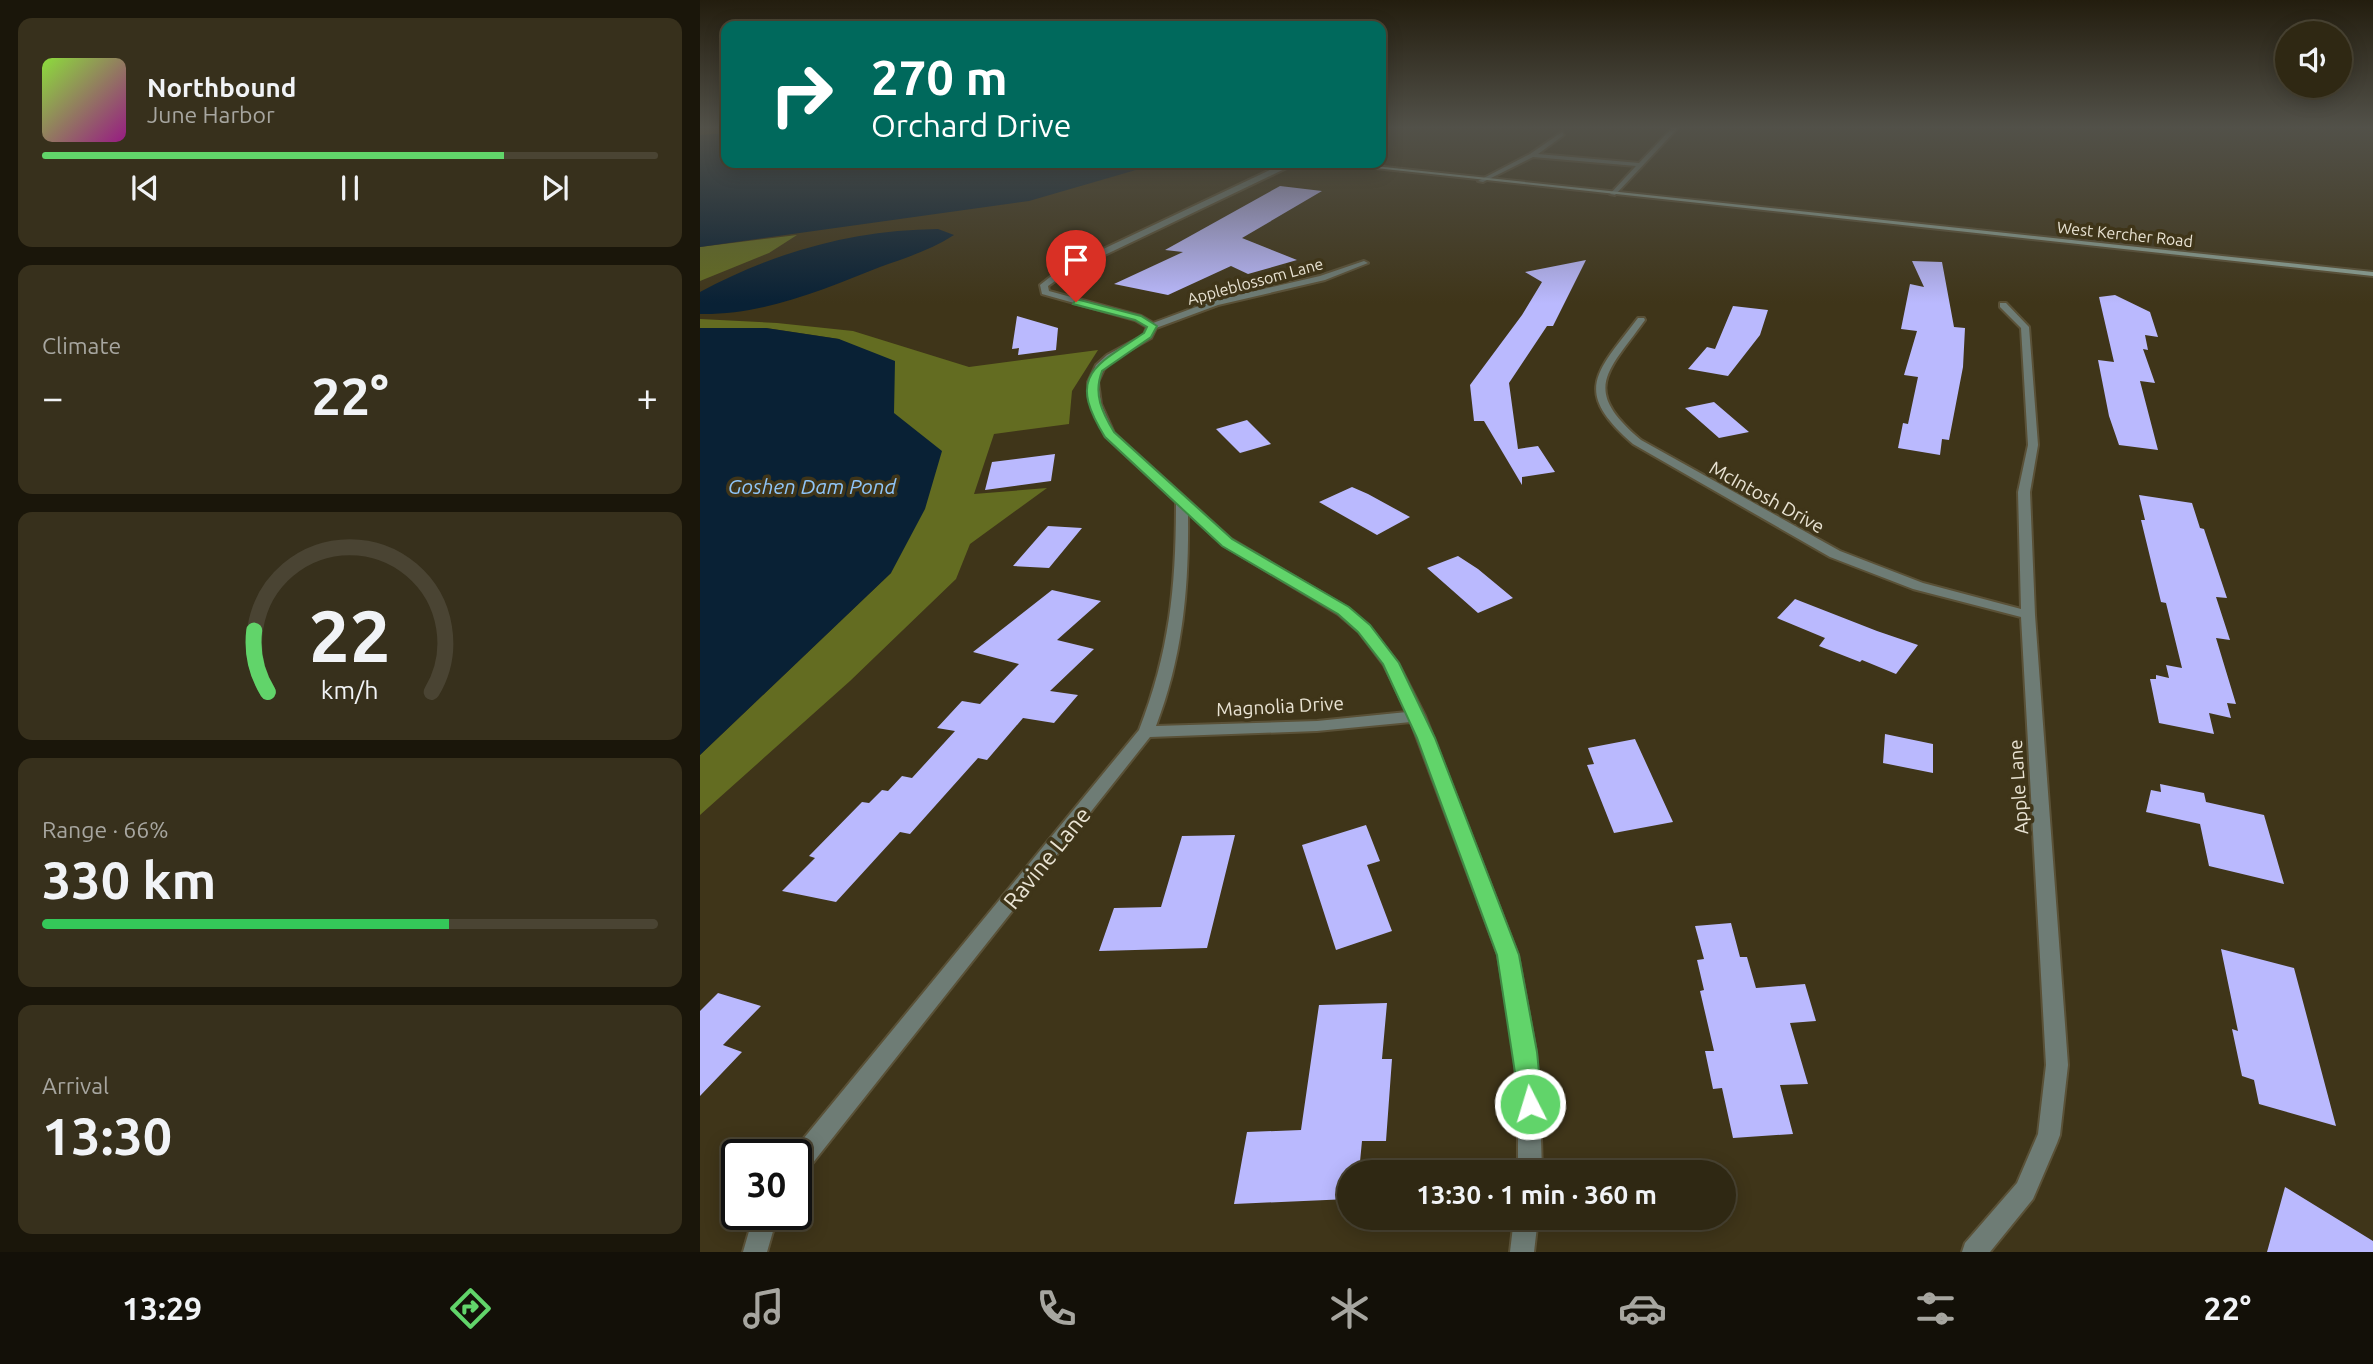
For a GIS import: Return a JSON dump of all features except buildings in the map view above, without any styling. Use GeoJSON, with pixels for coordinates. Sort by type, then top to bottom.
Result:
{"type":"FeatureCollection","features":[{"type":"Feature","properties":{"kind":"main road","name":"West Kercher Road"},"geometry":{"type":"LineString","coordinates":[[1536,186],[2373,274]]}},
{"type":"Feature","properties":{"kind":"street"},"geometry":{"type":"LineString","coordinates":[[1240,186],[1062,272],[1044,285],[1045,292],[1055,297],[1138,318],[1152,326],[1148,335],[1098,369],[1092,394],[1098,414],[1109,434],[1227,542],[1322,596],[1364,629],[1391,663],[1417,716],[1508,955],[1525,1052],[1530,1104],[1530,1160]]}},
{"type":"Feature","properties":{"kind":"street"},"geometry":{"type":"LineString","coordinates":[[1613,194],[1620,186]]}},
{"type":"Feature","properties":{"kind":"street","name":"Appleblossom Lane"},"geometry":{"type":"LineString","coordinates":[[1152,326],[1226,300],[1322,278],[1364,263]]}},
{"type":"Feature","properties":{"kind":"street","name":"Apple Lane"},"geometry":{"type":"LineString","coordinates":[[1974,1252],[2025,1191],[2049,1135],[2057,1065],[2028,615],[2024,492],[2033,445],[2025,327],[2003,305]]}},
{"type":"Feature","properties":{"kind":"street","name":"McIntosh Drive"},"geometry":{"type":"LineString","coordinates":[[1641,320],[1610,362],[1602,379],[1600,394],[1602,410],[1612,423],[1629,436],[1796,535],[1835,554],[1918,586],[2028,615]]}},
{"type":"Feature","properties":{"kind":"street","name":"Ravine Lane"},"geometry":{"type":"LineString","coordinates":[[812,1146],[1146,732],[1171,664],[1182,602],[1182,500]]}},
{"type":"Feature","properties":{"kind":"street","name":"Magnolia Drive"},"geometry":{"type":"LineString","coordinates":[[1146,732],[1317,726],[1417,716]]}},
{"type":"Feature","properties":{"kind":"street"},"geometry":{"type":"LineString","coordinates":[[755,1252],[761,1230]]}},
{"type":"Feature","properties":{"kind":"street"},"geometry":{"type":"LineString","coordinates":[[1522,1252],[1525,1230]]}},
{"type":"Feature","properties":{"kind":"green space"},"geometry":{"type":"Polygon","coordinates":[[[797,235],[769,253],[700,281],[700,247],[797,235]]]}},
{"type":"Feature","properties":{"kind":"green space"},"geometry":{"type":"Polygon","coordinates":[[[700,319],[853,331],[969,367],[1098,350],[1072,391],[1069,424],[994,434],[974,494],[1047,488],[970,544],[956,579],[850,681],[700,815],[700,755],[891,573],[894,413],[839,339],[766,328],[700,328],[700,319]]]}},
{"type":"Feature","properties":{"kind":"water"},"geometry":{"type":"Polygon","coordinates":[[[700,186],[1079,186],[1029,201],[700,247],[700,186]]]}},
{"type":"Feature","properties":{"kind":"water"},"geometry":{"type":"Polygon","coordinates":[[[938,229],[954,235],[918,253],[792,300],[747,310],[700,314],[700,292],[756,265],[845,239],[906,230],[938,229]]]}},
{"type":"Feature","properties":{"kind":"water","name":"Goshen Dam Pond"},"geometry":{"type":"Polygon","coordinates":[[[700,328],[766,328],[839,339],[895,361],[894,413],[942,451],[925,509],[891,573],[700,755],[700,328]]]}},
{"type":"Feature","properties":{"kind":"route"},"geometry":{"type":"LineString","coordinates":[[1076,302],[1138,318],[1148,322],[1153,330],[1098,369],[1092,394],[1098,414],[1109,434],[1227,542],[1322,596],[1343,611],[1364,629],[1391,663],[1426,738],[1508,955],[1525,1052],[1530,1104]]}}]}
